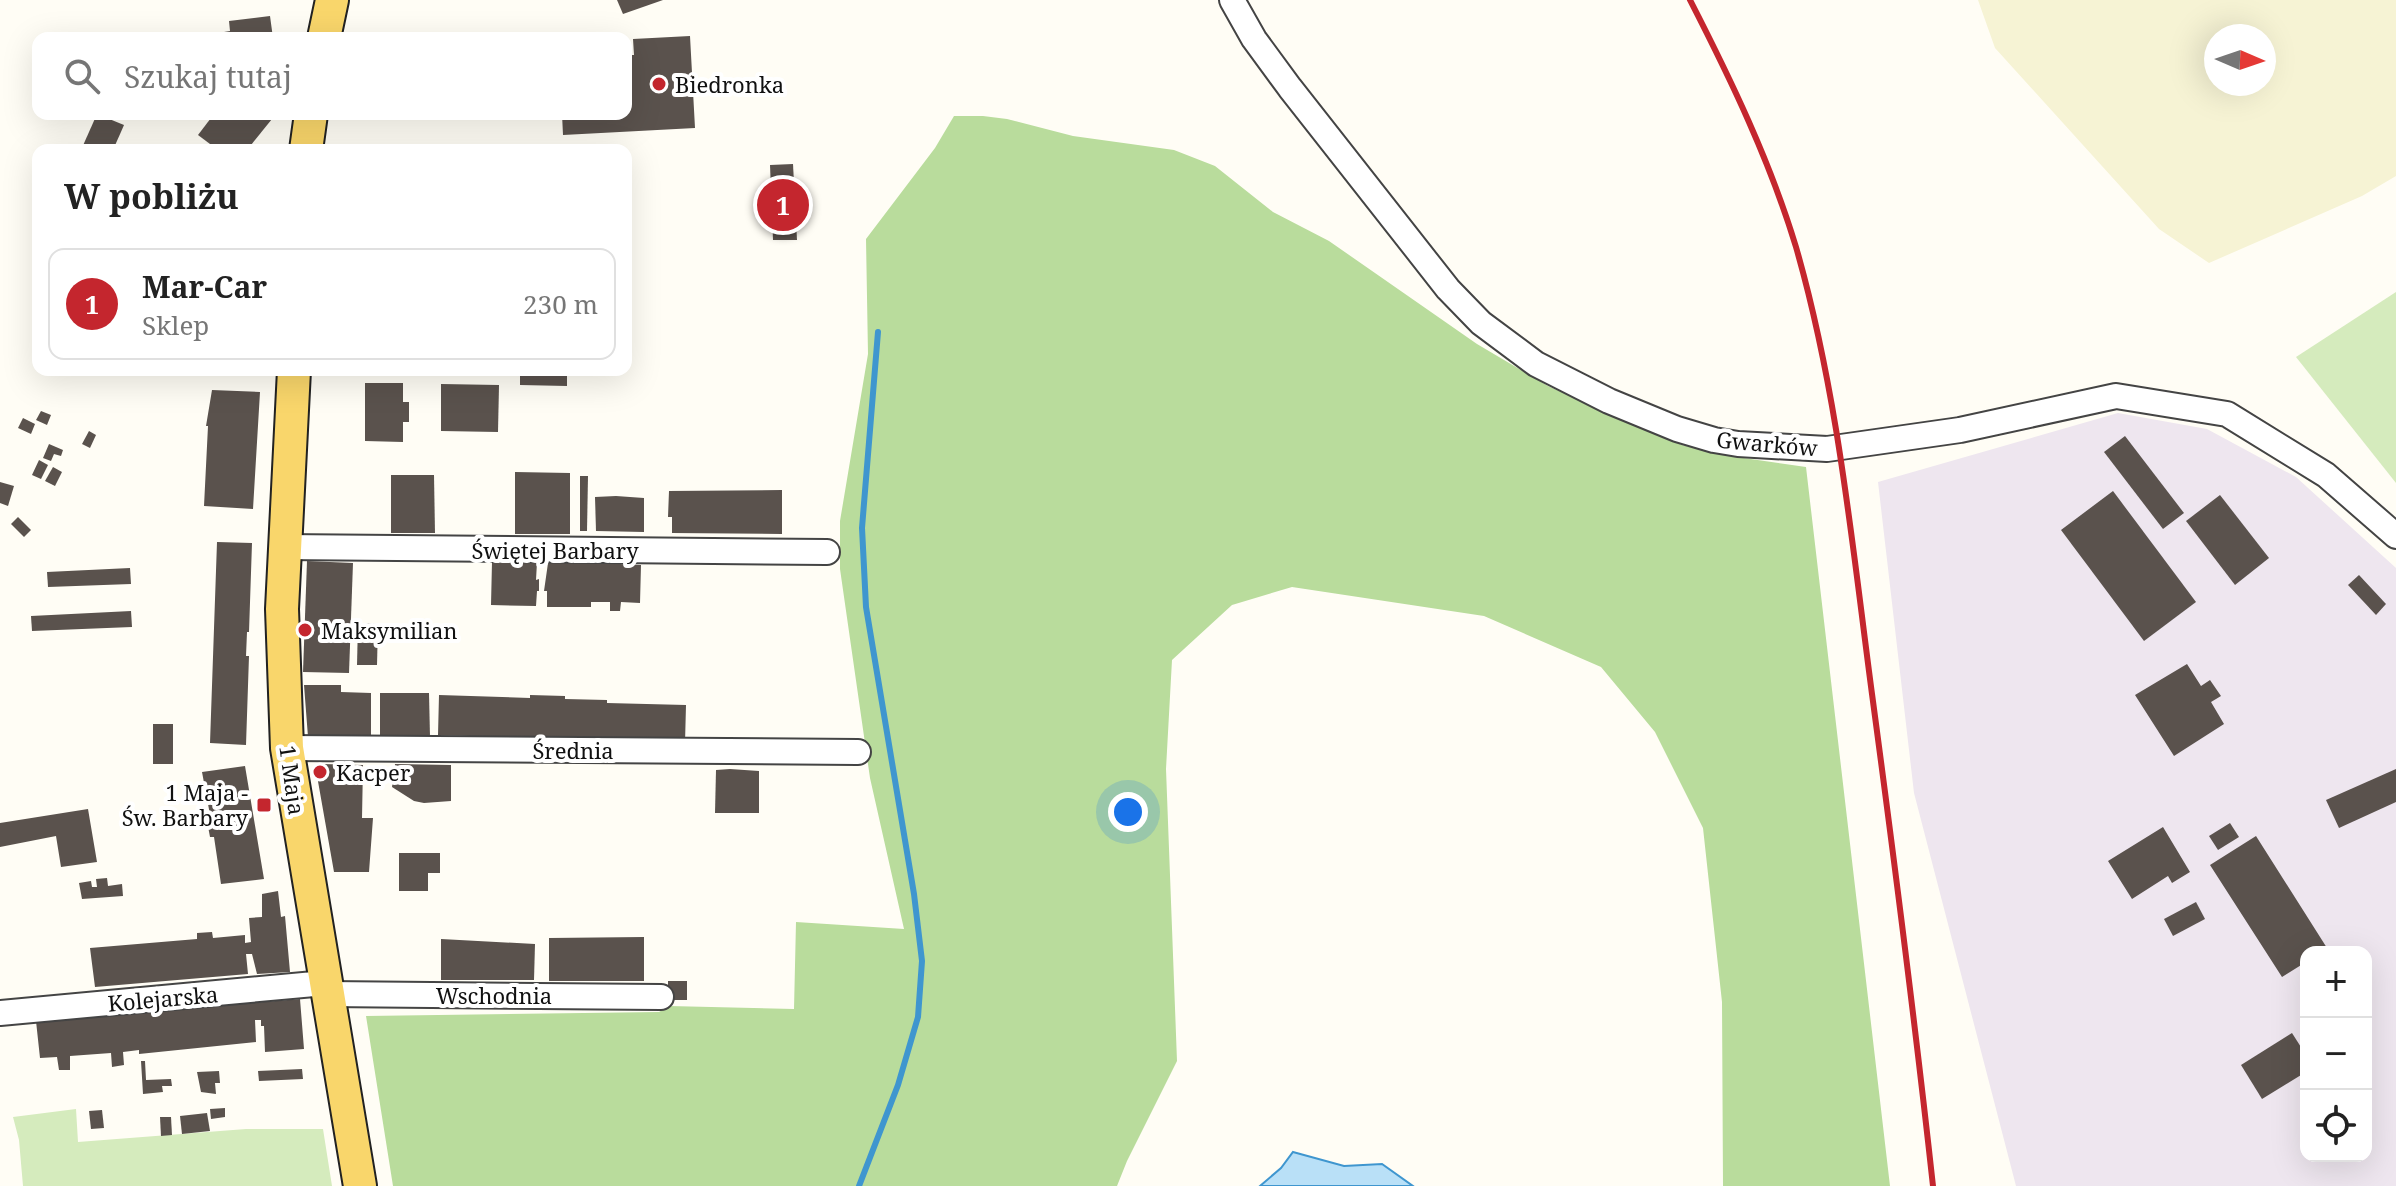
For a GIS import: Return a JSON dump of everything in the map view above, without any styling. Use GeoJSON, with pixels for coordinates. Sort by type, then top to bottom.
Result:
{"type":"FeatureCollection","features":[{"type":"Feature","properties":{"kind":"main road"},"geometry":{"type":"LineString","coordinates":[[325,32],[332,0]]}},
{"type":"Feature","properties":{"kind":"main road"},"geometry":{"type":"LineString","coordinates":[[307,144],[310,120]]}},
{"type":"Feature","properties":{"kind":"main road","name":"1 Maja"},"geometry":{"type":"LineString","coordinates":[[294,376],[283,547],[287,748],[360,1186]]}},
{"type":"Feature","properties":{"kind":"street","name":"Gwarków"},"geometry":{"type":"LineString","coordinates":[[1232,0],[1254,39],[1290,88],[1448,289],[1481,323],[1536,364],[1609,401],[1677,429],[1714,440],[1827,449],[1960,430],[2116,396],[2227,414],[2326,475],[2396,536]]}},
{"type":"Feature","properties":{"kind":"street","name":"Świętej Barbary"},"geometry":{"type":"LineString","coordinates":[[283,547],[827,552]]}},
{"type":"Feature","properties":{"kind":"street","name":"Średnia"},"geometry":{"type":"LineString","coordinates":[[287,748],[858,752]]}},
{"type":"Feature","properties":{"kind":"street","name":"Wschodnia"},"geometry":{"type":"LineString","coordinates":[[326,989],[661,997]]}},
{"type":"Feature","properties":{"kind":"street","name":"Kolejarska"},"geometry":{"type":"LineString","coordinates":[[0,1013],[326,989]]}},
{"type":"Feature","properties":{"kind":"shaded area"},"geometry":{"type":"Polygon","coordinates":[[[1978,0],[2396,0],[2396,176],[2362,196],[2209,263],[2159,229],[1995,48],[1978,0]]]}},
{"type":"Feature","properties":{"kind":"shaded area"},"geometry":{"type":"Polygon","coordinates":[[[2118,413],[2207,429],[2296,477],[2396,568],[2396,1186],[2016,1186],[1914,793],[1878,482],[2118,413]]]}},
{"type":"Feature","properties":{"kind":"green space"},"geometry":{"type":"Polygon","coordinates":[[[954,116],[1007,119],[1073,136],[1174,150],[1215,166],[1273,212],[1329,241],[1477,344],[1548,386],[1682,445],[1806,467],[1890,1186],[1723,1186],[1722,1002],[1703,828],[1655,732],[1601,667],[1484,616],[1292,587],[1232,605],[1172,660],[1166,769],[1177,1061],[1117,1186],[393,1186],[366,1016],[659,1012],[669,1006],[794,1009],[796,922],[904,929],[870,778],[840,569],[840,521],[868,354],[866,239],[935,148],[954,116]]]}},
{"type":"Feature","properties":{"kind":"green space"},"geometry":{"type":"Polygon","coordinates":[[[2396,292],[2396,483],[2296,357],[2396,292]]]}},
{"type":"Feature","properties":{"kind":"green space"},"geometry":{"type":"Polygon","coordinates":[[[76,1109],[78,1142],[246,1129],[323,1129],[332,1186],[23,1186],[19,1140],[13,1117],[76,1109]]]}},
{"type":"Feature","properties":{"kind":"water"},"geometry":{"type":"Polygon","coordinates":[[[1293,1152],[1344,1166],[1382,1164],[1413,1186],[1260,1186],[1281,1168],[1293,1152]]]}},
{"type":"Feature","properties":{"kind":"building"},"geometry":{"type":"Polygon","coordinates":[[[617,0],[663,0],[623,14],[617,0]]]}},
{"type":"Feature","properties":{"kind":"building"},"geometry":{"type":"Polygon","coordinates":[[[270,16],[272,32],[224,32],[230,31],[229,21],[270,16]]]}},
{"type":"Feature","properties":{"kind":"building","name":"Biedronka"},"geometry":{"type":"Polygon","coordinates":[[[690,36],[695,128],[563,135],[562,120],[632,120],[633,39],[690,36]]]}},
{"type":"Feature","properties":{"kind":"building"},"geometry":{"type":"Polygon","coordinates":[[[94,120],[112,120],[124,125],[116,144],[84,144],[94,120]]]}},
{"type":"Feature","properties":{"kind":"building"},"geometry":{"type":"Polygon","coordinates":[[[209,120],[271,120],[252,144],[210,144],[198,135],[209,120]]]}},
{"type":"Feature","properties":{"kind":"building"},"geometry":{"type":"Polygon","coordinates":[[[793,164],[797,240],[773,240],[770,165],[793,164]]]}},
{"type":"Feature","properties":{"kind":"building"},"geometry":{"type":"Polygon","coordinates":[[[520,376],[567,376],[567,386],[520,385],[520,376]]]}},
{"type":"Feature","properties":{"kind":"building"},"geometry":{"type":"Polygon","coordinates":[[[365,383],[403,383],[403,402],[409,402],[409,422],[403,422],[403,442],[365,441],[365,383]]]}},
{"type":"Feature","properties":{"kind":"building"},"geometry":{"type":"Polygon","coordinates":[[[441,384],[499,385],[498,432],[441,431],[441,384]]]}},
{"type":"Feature","properties":{"kind":"building"},"geometry":{"type":"Polygon","coordinates":[[[212,390],[260,392],[253,509],[204,506],[206,426],[212,390]]]}},
{"type":"Feature","properties":{"kind":"building"},"geometry":{"type":"Polygon","coordinates":[[[41,411],[51,415],[47,425],[36,420],[41,411]]]}},
{"type":"Feature","properties":{"kind":"building"},"geometry":{"type":"Polygon","coordinates":[[[23,418],[35,424],[31,434],[18,428],[23,418]]]}},
{"type":"Feature","properties":{"kind":"building"},"geometry":{"type":"Polygon","coordinates":[[[89,431],[96,435],[90,448],[82,444],[89,431]]]}},
{"type":"Feature","properties":{"kind":"building"},"geometry":{"type":"Polygon","coordinates":[[[2125,436],[2184,513],[2163,529],[2104,452],[2125,436]]]}},
{"type":"Feature","properties":{"kind":"building"},"geometry":{"type":"Polygon","coordinates":[[[49,444],[63,450],[61,456],[54,454],[51,461],[43,458],[49,444]]]}},
{"type":"Feature","properties":{"kind":"building"},"geometry":{"type":"Polygon","coordinates":[[[39,460],[48,465],[41,479],[32,475],[39,460]]]}},
{"type":"Feature","properties":{"kind":"building"},"geometry":{"type":"Polygon","coordinates":[[[53,467],[62,472],[55,486],[45,481],[53,467]]]}},
{"type":"Feature","properties":{"kind":"building"},"geometry":{"type":"Polygon","coordinates":[[[515,472],[570,473],[570,534],[515,534],[515,472]]]}},
{"type":"Feature","properties":{"kind":"building"},"geometry":{"type":"Polygon","coordinates":[[[391,475],[434,475],[435,533],[391,533],[391,475]]]}},
{"type":"Feature","properties":{"kind":"building"},"geometry":{"type":"Polygon","coordinates":[[[580,476],[588,476],[587,531],[580,531],[580,476]]]}},
{"type":"Feature","properties":{"kind":"building"},"geometry":{"type":"Polygon","coordinates":[[[0,482],[14,486],[8,506],[0,503],[0,482]]]}},
{"type":"Feature","properties":{"kind":"building"},"geometry":{"type":"Polygon","coordinates":[[[782,490],[782,534],[672,533],[672,517],[668,517],[669,491],[782,490]]]}},
{"type":"Feature","properties":{"kind":"building"},"geometry":{"type":"Polygon","coordinates":[[[2113,491],[2196,602],[2144,641],[2061,530],[2113,491]]]}},
{"type":"Feature","properties":{"kind":"building"},"geometry":{"type":"Polygon","coordinates":[[[2220,495],[2269,558],[2235,585],[2186,521],[2220,495]]]}},
{"type":"Feature","properties":{"kind":"building"},"geometry":{"type":"Polygon","coordinates":[[[595,497],[644,498],[644,532],[596,531],[595,497]]]}},
{"type":"Feature","properties":{"kind":"building"},"geometry":{"type":"Polygon","coordinates":[[[18,517],[31,530],[24,537],[11,524],[18,517]]]}},
{"type":"Feature","properties":{"kind":"building"},"geometry":{"type":"Polygon","coordinates":[[[217,542],[252,543],[246,656],[249,656],[246,745],[210,743],[217,542]]]}},
{"type":"Feature","properties":{"kind":"building"},"geometry":{"type":"Polygon","coordinates":[[[307,561],[353,563],[349,673],[303,672],[307,561]]]}},
{"type":"Feature","properties":{"kind":"building"},"geometry":{"type":"Polygon","coordinates":[[[492,562],[537,562],[539,591],[536,606],[491,605],[492,562]]]}},
{"type":"Feature","properties":{"kind":"building"},"geometry":{"type":"Polygon","coordinates":[[[548,563],[641,565],[640,603],[621,602],[620,611],[610,611],[610,602],[591,602],[591,607],[547,607],[547,591],[544,591],[548,563]]]}},
{"type":"Feature","properties":{"kind":"building"},"geometry":{"type":"Polygon","coordinates":[[[130,568],[131,584],[48,587],[47,572],[130,568]]]}},
{"type":"Feature","properties":{"kind":"building"},"geometry":{"type":"Polygon","coordinates":[[[2359,575],[2386,604],[2376,615],[2348,585],[2359,575]]]}},
{"type":"Feature","properties":{"kind":"building"},"geometry":{"type":"Polygon","coordinates":[[[131,611],[132,627],[32,631],[31,616],[131,611]]]}},
{"type":"Feature","properties":{"kind":"building"},"geometry":{"type":"Polygon","coordinates":[[[358,623],[378,624],[377,665],[357,665],[358,623]]]}},
{"type":"Feature","properties":{"kind":"building"},"geometry":{"type":"Polygon","coordinates":[[[2187,664],[2201,686],[2210,680],[2221,696],[2211,702],[2224,724],[2174,756],[2135,695],[2187,664]]]}},
{"type":"Feature","properties":{"kind":"building"},"geometry":{"type":"Polygon","coordinates":[[[304,685],[341,685],[341,692],[371,693],[371,738],[308,737],[304,685]]]}},
{"type":"Feature","properties":{"kind":"building"},"geometry":{"type":"Polygon","coordinates":[[[380,693],[429,693],[430,737],[380,737],[380,693]]]}},
{"type":"Feature","properties":{"kind":"building"},"geometry":{"type":"Polygon","coordinates":[[[439,695],[565,696],[565,699],[607,700],[607,703],[686,705],[685,743],[438,735],[439,695]]]}},
{"type":"Feature","properties":{"kind":"building"},"geometry":{"type":"Polygon","coordinates":[[[153,724],[173,724],[173,764],[153,764],[153,724]]]}},
{"type":"Feature","properties":{"kind":"building"},"geometry":{"type":"Polygon","coordinates":[[[321,764],[363,765],[362,818],[373,818],[369,872],[334,872],[316,770],[321,764]]]}},
{"type":"Feature","properties":{"kind":"building"},"geometry":{"type":"Polygon","coordinates":[[[395,764],[451,765],[451,801],[414,801],[392,787],[395,764]]]}},
{"type":"Feature","properties":{"kind":"building"},"geometry":{"type":"Polygon","coordinates":[[[245,766],[264,879],[221,884],[214,837],[210,837],[207,821],[211,820],[202,772],[245,766]]]}},
{"type":"Feature","properties":{"kind":"building"},"geometry":{"type":"Polygon","coordinates":[[[2396,769],[2396,802],[2339,828],[2326,800],[2396,769]]]}},
{"type":"Feature","properties":{"kind":"building"},"geometry":{"type":"Polygon","coordinates":[[[716,770],[759,771],[759,813],[715,813],[716,770]]]}},
{"type":"Feature","properties":{"kind":"building"},"geometry":{"type":"Polygon","coordinates":[[[88,809],[97,862],[61,867],[56,836],[0,847],[0,823],[88,809]]]}},
{"type":"Feature","properties":{"kind":"building"},"geometry":{"type":"Polygon","coordinates":[[[2230,823],[2239,837],[2218,850],[2209,836],[2230,823]]]}},
{"type":"Feature","properties":{"kind":"building"},"geometry":{"type":"Polygon","coordinates":[[[2163,827],[2190,872],[2172,883],[2168,876],[2132,899],[2108,861],[2163,827]]]}},
{"type":"Feature","properties":{"kind":"building"},"geometry":{"type":"Polygon","coordinates":[[[2256,836],[2326,946],[2300,946],[2300,966],[2282,977],[2210,865],[2256,836]]]}},
{"type":"Feature","properties":{"kind":"building"},"geometry":{"type":"Polygon","coordinates":[[[399,853],[440,853],[440,873],[428,873],[428,891],[399,891],[399,853]]]}},
{"type":"Feature","properties":{"kind":"building"},"geometry":{"type":"Polygon","coordinates":[[[107,878],[108,886],[122,884],[123,896],[82,899],[79,883],[91,881],[92,887],[97,887],[96,879],[107,878]]]}},
{"type":"Feature","properties":{"kind":"building"},"geometry":{"type":"Polygon","coordinates":[[[278,891],[281,917],[285,916],[290,972],[257,974],[252,954],[246,954],[248,974],[95,987],[90,948],[197,939],[197,933],[212,932],[213,938],[245,935],[245,943],[251,942],[249,918],[262,917],[262,894],[278,891]]]}},
{"type":"Feature","properties":{"kind":"building"},"geometry":{"type":"Polygon","coordinates":[[[2196,902],[2205,919],[2173,936],[2164,919],[2196,902]]]}},
{"type":"Feature","properties":{"kind":"building"},"geometry":{"type":"Polygon","coordinates":[[[644,937],[644,981],[549,981],[549,938],[644,937]]]}},
{"type":"Feature","properties":{"kind":"building"},"geometry":{"type":"Polygon","coordinates":[[[441,939],[535,944],[534,980],[441,980],[441,939]]]}},
{"type":"Feature","properties":{"kind":"building"},"geometry":{"type":"Polygon","coordinates":[[[668,981],[687,981],[687,1000],[668,1000],[668,981]]]}},
{"type":"Feature","properties":{"kind":"building"},"geometry":{"type":"Polygon","coordinates":[[[300,999],[304,1049],[265,1052],[264,1026],[261,1026],[261,1020],[255,1020],[256,1042],[139,1054],[139,1050],[123,1052],[124,1065],[112,1067],[111,1053],[70,1056],[70,1070],[59,1070],[57,1057],[40,1058],[36,1021],[300,999]]]}},
{"type":"Feature","properties":{"kind":"building"},"geometry":{"type":"Polygon","coordinates":[[[2292,1033],[2300,1046],[2300,1076],[2262,1099],[2241,1065],[2292,1033]]]}},
{"type":"Feature","properties":{"kind":"building"},"geometry":{"type":"Polygon","coordinates":[[[141,1061],[145,1061],[146,1080],[171,1079],[172,1086],[162,1086],[163,1092],[143,1094],[141,1061]]]}},
{"type":"Feature","properties":{"kind":"building"},"geometry":{"type":"Polygon","coordinates":[[[302,1069],[303,1079],[259,1081],[258,1071],[302,1069]]]}},
{"type":"Feature","properties":{"kind":"building"},"geometry":{"type":"Polygon","coordinates":[[[219,1071],[220,1083],[215,1083],[216,1094],[201,1092],[197,1072],[219,1071]]]}},
{"type":"Feature","properties":{"kind":"building"},"geometry":{"type":"Polygon","coordinates":[[[225,1108],[225,1117],[211,1119],[210,1109],[225,1108]]]}},
{"type":"Feature","properties":{"kind":"building"},"geometry":{"type":"Polygon","coordinates":[[[102,1110],[104,1128],[91,1129],[89,1111],[102,1110]]]}},
{"type":"Feature","properties":{"kind":"building"},"geometry":{"type":"Polygon","coordinates":[[[207,1113],[210,1131],[182,1134],[180,1116],[207,1113]]]}},
{"type":"Feature","properties":{"kind":"building"},"geometry":{"type":"Polygon","coordinates":[[[160,1117],[171,1117],[172,1135],[161,1136],[160,1117]]]}},
{"type":"Feature","properties":{"kind":"waterway"},"geometry":{"type":"LineString","coordinates":[[859,1186],[898,1085],[918,1017],[922,961],[914,894],[866,607],[862,528],[878,332]]}},
{"type":"Feature","properties":{"kind":"railway"},"geometry":{"type":"LineString","coordinates":[[1690,0],[1735,91],[1774,183],[1796,247],[1823,357],[1850,525],[1933,1186]]}},
{"type":"Feature","properties":{"kind":"place","name":"Biedronka"},"geometry":{"type":"Point","coordinates":[659,84]}},
{"type":"Feature","properties":{"kind":"place","name":"Mar-Car"},"geometry":{"type":"Point","coordinates":[783,205]}},
{"type":"Feature","properties":{"kind":"place","name":"Maksymilian"},"geometry":{"type":"Point","coordinates":[305,630]}},
{"type":"Feature","properties":{"kind":"place","name":"Kacper"},"geometry":{"type":"Point","coordinates":[320,772]}},
{"type":"Feature","properties":{"kind":"place","name":"1 Maja - Św. Barbary"},"geometry":{"type":"Point","coordinates":[264,805]}}]}
